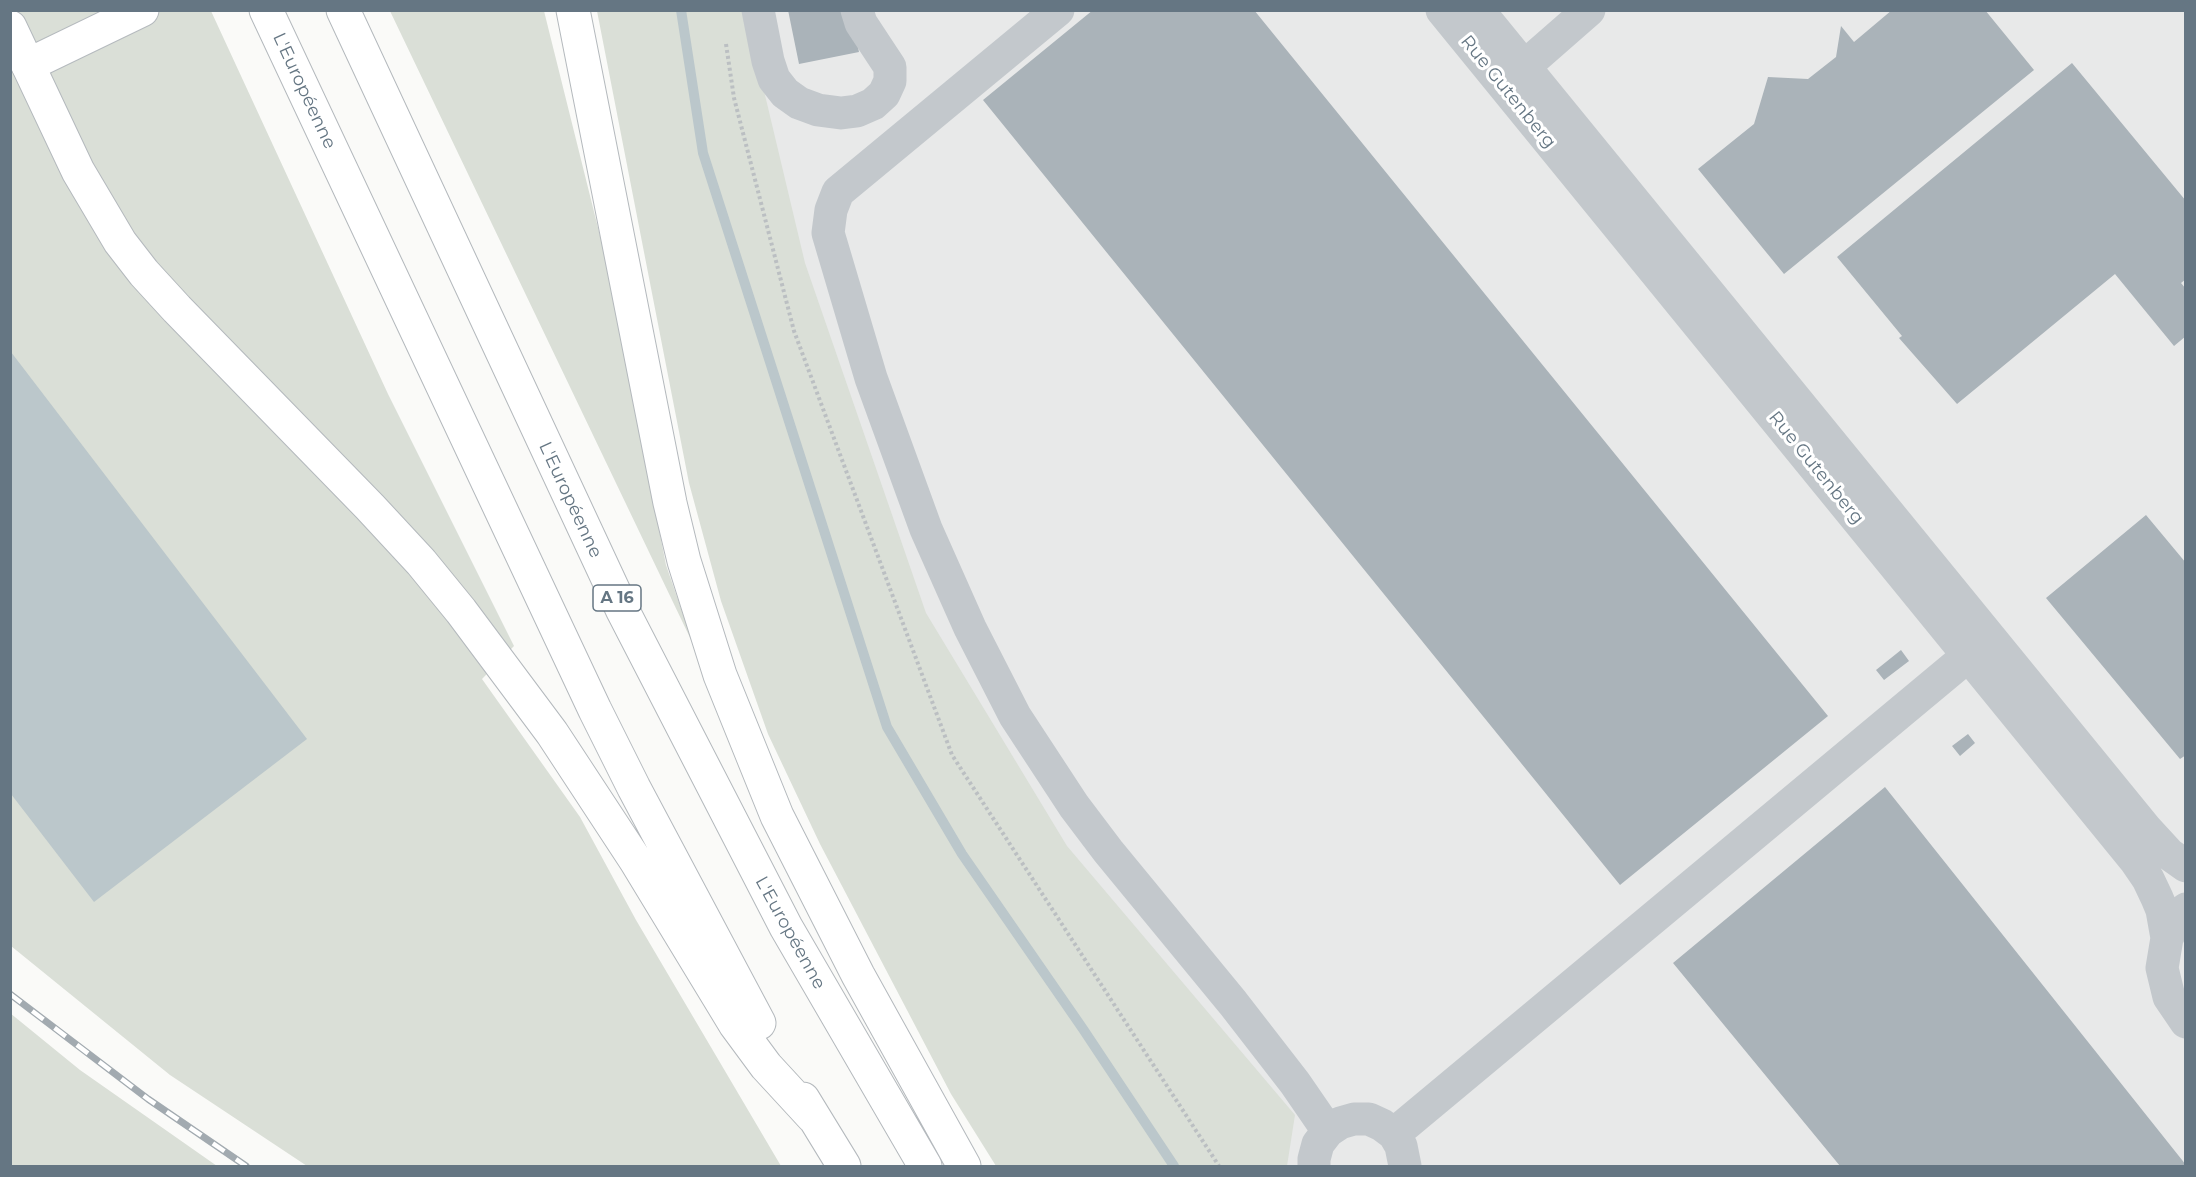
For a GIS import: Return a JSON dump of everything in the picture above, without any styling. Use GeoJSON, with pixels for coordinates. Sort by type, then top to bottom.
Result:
{"type":"FeatureCollection","features":[{"type":"Feature","properties":{"kind":"main road"},"geometry":{"type":"LineString","coordinates":[[28,65],[142,10]]}},
{"type":"Feature","properties":{"kind":"main road","name":"L'Européenne"},"geometry":{"type":"LineString","coordinates":[[266,10],[634,788],[745,998],[843,1167]]}},
{"type":"Feature","properties":{"kind":"main road"},"geometry":{"type":"LineString","coordinates":[[573,10],[670,503],[684,561],[717,665],[777,816],[858,975],[964,1167]]}},
{"type":"Feature","properties":{"kind":"main road","name":"L'Européenne"},"geometry":{"type":"LineString","coordinates":[[343,11],[557,474],[632,630],[786,927],[925,1167]]}},
{"type":"Feature","properties":{"kind":"main road"},"geometry":{"type":"LineString","coordinates":[[10,27],[78,171],[120,242],[177,309],[421,562],[461,611],[552,733],[636,861],[735,1024],[766,1065],[813,1117]]}},
{"type":"Feature","properties":{"kind":"street"},"geometry":{"type":"LineString","coordinates":[[758,10],[768,61],[774,79],[785,93],[799,103],[818,110],[841,113],[857,111],[873,104],[884,94],[890,81],[890,67],[861,23],[857,10]]}},
{"type":"Feature","properties":{"kind":"street"},"geometry":{"type":"LineString","coordinates":[[1058,10],[838,192],[831,210],[828,233],[871,378],[908,484],[952,588],[1005,698],[1074,806],[1114,860],[1233,1003],[1295,1083],[1328,1131]]}},
{"type":"Feature","properties":{"kind":"street","name":"Rue Gutenberg"},"geometry":{"type":"LineString","coordinates":[[1442,10],[1513,76],[2146,829],[2169,854],[2186,866]]}},
{"type":"Feature","properties":{"kind":"street","name":"Rue Gutenberg"},"geometry":{"type":"LineString","coordinates":[[1478,10],[1513,76],[1969,655],[2142,869],[2162,910],[2167,938]]}},
{"type":"Feature","properties":{"kind":"street"},"geometry":{"type":"LineString","coordinates":[[1513,76],[1589,10]]}},
{"type":"Feature","properties":{"kind":"street"},"geometry":{"type":"LineString","coordinates":[[1394,1134],[1969,655]]}},
{"type":"Feature","properties":{"kind":"street"},"geometry":{"type":"LineString","coordinates":[[2186,909],[2167,938],[2163,957],[2163,978],[2169,997],[2186,1022]]}},
{"type":"Feature","properties":{"kind":"street"},"geometry":{"type":"LineString","coordinates":[[1314,1167],[1318,1144],[1328,1131],[1340,1123],[1354,1119],[1369,1119],[1394,1134],[1401,1146],[1405,1167]]}},
{"type":"Feature","properties":{"kind":"shaded area"},"geometry":{"type":"Polygon","coordinates":[[[10,11],[211,11],[388,394],[514,646],[482,679],[580,817],[636,920],[781,1166],[307,1166],[170,1075],[11,946],[10,11]]]}},
{"type":"Feature","properties":{"kind":"shaded area"},"geometry":{"type":"Polygon","coordinates":[[[390,11],[544,11],[609,272],[666,565],[694,646],[390,11]]]}},
{"type":"Feature","properties":{"kind":"shaded area"},"geometry":{"type":"Polygon","coordinates":[[[597,11],[745,11],[805,263],[926,613],[1067,846],[1295,1115],[1287,1166],[996,1166],[951,1094],[820,844],[768,734],[721,601],[689,483],[597,11]]]}},
{"type":"Feature","properties":{"kind":"shaded area"},"geometry":{"type":"Polygon","coordinates":[[[613,11],[2185,11],[2185,1166],[1098,1166],[613,11]]]}},
{"type":"Feature","properties":{"kind":"shaded area"},"geometry":{"type":"Polygon","coordinates":[[[11,352],[307,739],[94,902],[11,794],[11,352]]]}},
{"type":"Feature","properties":{"kind":"shaded area"},"geometry":{"type":"Polygon","coordinates":[[[10,1013],[80,1070],[217,1166],[11,1166],[10,1013]]]}},
{"type":"Feature","properties":{"kind":"building"},"geometry":{"type":"Polygon","coordinates":[[[788,10],[850,10],[859,52],[799,64],[788,10]]]}},
{"type":"Feature","properties":{"kind":"building"},"geometry":{"type":"Polygon","coordinates":[[[1093,10],[1254,10],[1828,716],[1620,885],[983,100],[1093,10]]]}},
{"type":"Feature","properties":{"kind":"building"},"geometry":{"type":"Polygon","coordinates":[[[1892,10],[1985,10],[2034,70],[1784,274],[1698,169],[1754,124],[1768,77],[1808,79],[1836,57],[1841,26],[1854,42],[1892,10]]]}},
{"type":"Feature","properties":{"kind":"building"},"geometry":{"type":"Polygon","coordinates":[[[2072,63],[2186,201],[2186,279],[2181,283],[2186,289],[2186,336],[2174,346],[2115,274],[1957,404],[1899,338],[1902,336],[1837,257],[2072,63]]]}},
{"type":"Feature","properties":{"kind":"building"},"geometry":{"type":"Polygon","coordinates":[[[2146,515],[2186,563],[2186,755],[2180,759],[2046,598],[2146,515]]]}},
{"type":"Feature","properties":{"kind":"building"},"geometry":{"type":"Polygon","coordinates":[[[1901,650],[1909,661],[1884,680],[1876,670],[1901,650]]]}},
{"type":"Feature","properties":{"kind":"building"},"geometry":{"type":"Polygon","coordinates":[[[1968,734],[1975,743],[1960,756],[1952,746],[1968,734]]]}},
{"type":"Feature","properties":{"kind":"building"},"geometry":{"type":"Polygon","coordinates":[[[1885,787],[2186,1166],[1840,1166],[1673,963],[1885,787]]]}},
{"type":"Feature","properties":{"kind":"waterway"},"geometry":{"type":"LineString","coordinates":[[681,10],[703,153],[887,727],[962,854],[1174,1166]]}},
{"type":"Feature","properties":{"kind":"railway"},"geometry":{"type":"LineString","coordinates":[[10,994],[148,1099],[246,1166]]}}]}
